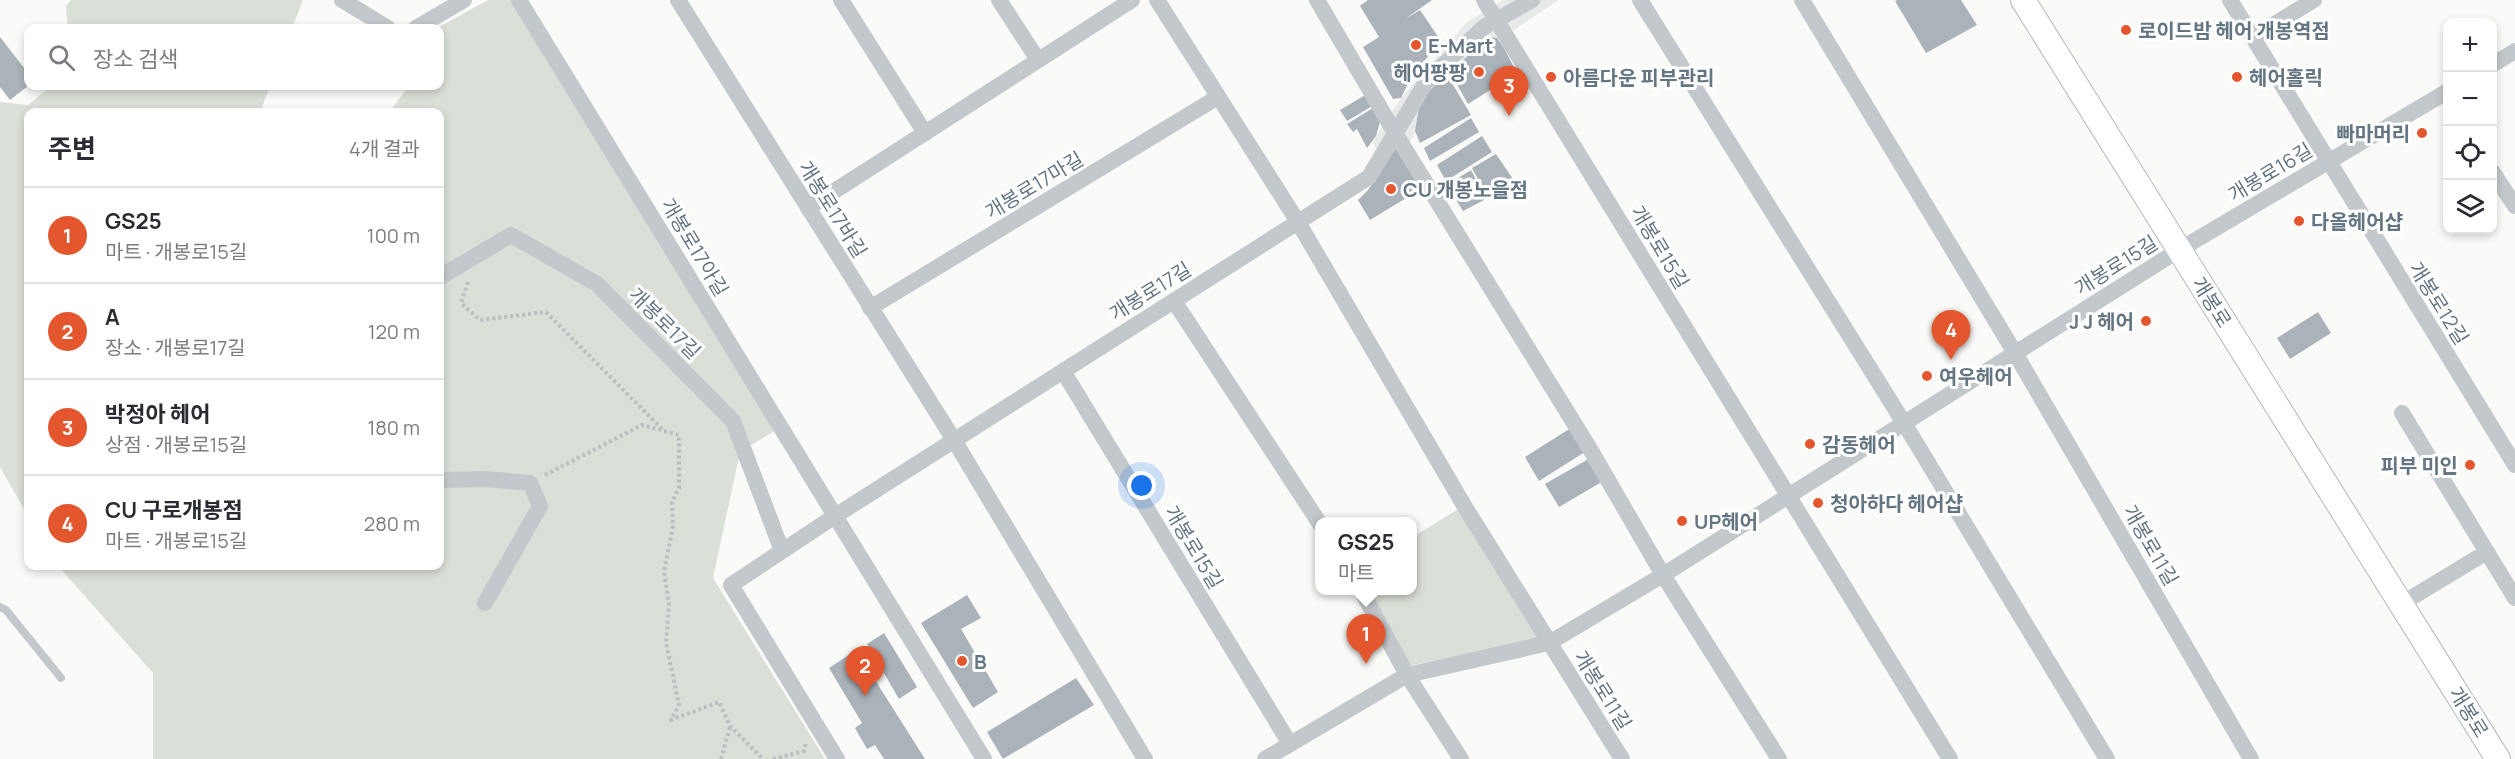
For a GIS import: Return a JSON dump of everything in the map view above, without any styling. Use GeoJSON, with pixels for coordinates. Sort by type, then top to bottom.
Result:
{"type":"FeatureCollection","features":[{"type":"Feature","properties":{"kind":"main road","name":"개봉로"},"geometry":{"type":"LineString","coordinates":[[2023,0],[2498,759]]}},
{"type":"Feature","properties":{"kind":"street"},"geometry":{"type":"LineString","coordinates":[[342,0],[381,24]]}},
{"type":"Feature","properties":{"kind":"street"},"geometry":{"type":"LineString","coordinates":[[423,24],[464,0]]}},
{"type":"Feature","properties":{"kind":"street","name":"개봉로17아길"},"geometry":{"type":"LineString","coordinates":[[519,0],[835,516]]}},
{"type":"Feature","properties":{"kind":"street","name":"개봉로17바길"},"geometry":{"type":"LineString","coordinates":[[678,0],[954,440]]}},
{"type":"Feature","properties":{"kind":"street"},"geometry":{"type":"LineString","coordinates":[[842,0],[925,133]]}},
{"type":"Feature","properties":{"kind":"street"},"geometry":{"type":"LineString","coordinates":[[999,0],[1038,60]]}},
{"type":"Feature","properties":{"kind":"street"},"geometry":{"type":"LineString","coordinates":[[808,208],[1132,0]]}},
{"type":"Feature","properties":{"kind":"street"},"geometry":{"type":"LineString","coordinates":[[1157,0],[1298,222],[1465,507],[1549,643]]}},
{"type":"Feature","properties":{"kind":"street"},"geometry":{"type":"LineString","coordinates":[[1317,0],[1395,133],[1590,449],[1663,575],[1779,759]]}},
{"type":"Feature","properties":{"kind":"street"},"geometry":{"type":"LineString","coordinates":[[1484,0],[1497,20]]}},
{"type":"Feature","properties":{"kind":"street","name":"개봉로17길"},"geometry":{"type":"LineString","coordinates":[[837,759],[731,585],[835,516],[1369,177],[1428,79],[1485,27],[1532,0]]}},
{"type":"Feature","properties":{"kind":"street"},"geometry":{"type":"LineString","coordinates":[[1640,0],[1904,423],[2108,759]]}},
{"type":"Feature","properties":{"kind":"street"},"geometry":{"type":"LineString","coordinates":[[1802,0],[2015,353]]}},
{"type":"Feature","properties":{"kind":"street","name":"개봉로12길"},"geometry":{"type":"LineString","coordinates":[[2230,0],[2515,465]]}},
{"type":"Feature","properties":{"kind":"street"},"geometry":{"type":"LineString","coordinates":[[2253,37],[2314,0]]}},
{"type":"Feature","properties":{"kind":"street","name":"개봉로15길"},"geometry":{"type":"LineString","coordinates":[[1497,20],[1788,496]]}},
{"type":"Feature","properties":{"kind":"street"},"geometry":{"type":"LineString","coordinates":[[2497,62],[2515,51]]}},
{"type":"Feature","properties":{"kind":"street","name":"개봉로17마길"},"geometry":{"type":"LineString","coordinates":[[870,308],[1218,97]]}},
{"type":"Feature","properties":{"kind":"street","name":"개봉로16길"},"geometry":{"type":"LineString","coordinates":[[2179,250],[2443,97]]}},
{"type":"Feature","properties":{"kind":"street"},"geometry":{"type":"LineString","coordinates":[[2497,178],[2515,207]]}},
{"type":"Feature","properties":{"kind":"street","name":"개봉로17길"},"geometry":{"type":"LineString","coordinates":[[444,275],[511,235],[597,284],[733,420],[782,551]]}},
{"type":"Feature","properties":{"kind":"street","name":"개봉로15길"},"geometry":{"type":"LineString","coordinates":[[1264,759],[1407,675],[1549,643],[1663,575],[2179,250]]}},
{"type":"Feature","properties":{"kind":"street"},"geometry":{"type":"LineString","coordinates":[[1174,301],[1315,517]]}},
{"type":"Feature","properties":{"kind":"street","name":"개봉로11길"},"geometry":{"type":"LineString","coordinates":[[2015,353],[2251,759]]}},
{"type":"Feature","properties":{"kind":"street","name":"개봉로15길"},"geometry":{"type":"LineString","coordinates":[[1063,371],[1290,744]]}},
{"type":"Feature","properties":{"kind":"street"},"geometry":{"type":"LineString","coordinates":[[2402,412],[2515,597]]}},
{"type":"Feature","properties":{"kind":"street"},"geometry":{"type":"LineString","coordinates":[[954,440],[1146,759]]}},
{"type":"Feature","properties":{"kind":"street"},"geometry":{"type":"LineString","coordinates":[[444,480],[487,479],[530,483],[540,506],[485,603]]}},
{"type":"Feature","properties":{"kind":"street"},"geometry":{"type":"LineString","coordinates":[[1788,496],[1950,759]]}},
{"type":"Feature","properties":{"kind":"street"},"geometry":{"type":"LineString","coordinates":[[835,516],[984,759]]}},
{"type":"Feature","properties":{"kind":"street"},"geometry":{"type":"LineString","coordinates":[[2401,604],[2487,552]]}},
{"type":"Feature","properties":{"kind":"street"},"geometry":{"type":"LineString","coordinates":[[1363,595],[1407,675],[1461,759]]}},
{"type":"Feature","properties":{"kind":"street","name":"개봉로11길"},"geometry":{"type":"LineString","coordinates":[[1549,643],[1622,759]]}},
{"type":"Feature","properties":{"kind":"lane"},"geometry":{"type":"LineString","coordinates":[[0,607],[6,610],[61,678]]}},
{"type":"Feature","properties":{"kind":"path"},"geometry":{"type":"LineString","coordinates":[[476,255],[461,303],[480,320],[546,312],[663,431]]}},
{"type":"Feature","properties":{"kind":"path"},"geometry":{"type":"LineString","coordinates":[[530,483],[642,425],[679,435],[679,488],[672,502],[673,526],[664,572],[669,603],[666,644],[679,705],[670,720],[719,702],[730,726],[763,759]]}},
{"type":"Feature","properties":{"kind":"path"},"geometry":{"type":"LineString","coordinates":[[773,759],[804,751],[812,718]]}},
{"type":"Feature","properties":{"kind":"path"},"geometry":{"type":"LineString","coordinates":[[722,759],[730,726]]}},
{"type":"Feature","properties":{"kind":"shaded area"},"geometry":{"type":"Polygon","coordinates":[[[71,0],[303,0],[294,24],[68,24],[66,6],[71,0]]]}},
{"type":"Feature","properties":{"kind":"shaded area"},"geometry":{"type":"Polygon","coordinates":[[[488,0],[519,0],[781,427],[740,452],[713,578],[825,759],[153,759],[153,673],[62,570],[444,570],[444,108],[392,108],[406,90],[444,90],[444,24],[488,0]]]}},
{"type":"Feature","properties":{"kind":"shaded area"},"geometry":{"type":"Polygon","coordinates":[[[1503,0],[1559,0],[1457,68],[1390,172],[1373,143],[1376,136],[1401,98],[1467,22],[1503,0]]]}},
{"type":"Feature","properties":{"kind":"shaded area"},"geometry":{"type":"Polygon","coordinates":[[[46,90],[268,90],[263,108],[24,108],[24,509],[0,467],[0,102],[28,105],[46,90]]]}},
{"type":"Feature","properties":{"kind":"shaded area"},"geometry":{"type":"Polygon","coordinates":[[[1460,508],[1542,638],[1408,666],[1369,595],[1417,595],[1417,535],[1460,508]]]}},
{"type":"Feature","properties":{"kind":"building"},"geometry":{"type":"Polygon","coordinates":[[[1368,0],[1432,0],[1405,19],[1420,10],[1443,44],[1430,54],[1411,77],[1401,98],[1393,99],[1363,47],[1379,37],[1360,6],[1368,0]]]}},
{"type":"Feature","properties":{"kind":"building"},"geometry":{"type":"Polygon","coordinates":[[[1961,0],[1977,25],[1926,53],[1895,1],[1961,0]]]}},
{"type":"Feature","properties":{"kind":"building"},"geometry":{"type":"Polygon","coordinates":[[[0,37],[24,68],[24,89],[10,100],[0,87],[0,37]]]}},
{"type":"Feature","properties":{"kind":"building"},"geometry":{"type":"Polygon","coordinates":[[[1489,37],[1497,38],[1517,73],[1468,104],[1450,72],[1489,37]]]}},
{"type":"Feature","properties":{"kind":"building"},"geometry":{"type":"Polygon","coordinates":[[[1446,73],[1471,115],[1420,143],[1415,131],[1419,108],[1425,96],[1446,73]]]}},
{"type":"Feature","properties":{"kind":"building"},"geometry":{"type":"Polygon","coordinates":[[[1367,94],[1374,105],[1347,121],[1340,110],[1367,94]]]}},
{"type":"Feature","properties":{"kind":"building"},"geometry":{"type":"Polygon","coordinates":[[[1373,108],[1380,122],[1376,136],[1367,148],[1357,129],[1353,132],[1347,124],[1373,108]]]}},
{"type":"Feature","properties":{"kind":"building"},"geometry":{"type":"Polygon","coordinates":[[[1471,118],[1479,132],[1430,161],[1424,148],[1471,118]]]}},
{"type":"Feature","properties":{"kind":"building"},"geometry":{"type":"Polygon","coordinates":[[[1482,136],[1492,152],[1446,181],[1437,165],[1482,136]]]}},
{"type":"Feature","properties":{"kind":"building"},"geometry":{"type":"Polygon","coordinates":[[[1396,148],[1421,189],[1370,220],[1358,200],[1368,190],[1396,148]]]}},
{"type":"Feature","properties":{"kind":"building"},"geometry":{"type":"Polygon","coordinates":[[[1496,154],[1517,185],[1488,198],[1472,168],[1496,154]]]}},
{"type":"Feature","properties":{"kind":"building"},"geometry":{"type":"Polygon","coordinates":[[[1471,170],[1486,199],[1463,211],[1447,185],[1471,170]]]}},
{"type":"Feature","properties":{"kind":"building"},"geometry":{"type":"Polygon","coordinates":[[[2318,312],[2331,333],[2290,359],[2277,338],[2318,312]]]}},
{"type":"Feature","properties":{"kind":"building"},"geometry":{"type":"Polygon","coordinates":[[[1574,426],[1588,450],[1539,481],[1525,457],[1574,426]]]}},
{"type":"Feature","properties":{"kind":"building"},"geometry":{"type":"Polygon","coordinates":[[[1592,457],[1605,480],[1559,507],[1545,484],[1592,457]]]}},
{"type":"Feature","properties":{"kind":"building","name":"B"},"geometry":{"type":"Polygon","coordinates":[[[967,595],[981,618],[961,629],[998,692],[973,708],[921,623],[967,595]]]}},
{"type":"Feature","properties":{"kind":"building"},"geometry":{"type":"Polygon","coordinates":[[[884,633],[917,687],[899,699],[867,644],[884,633]]]}},
{"type":"Feature","properties":{"kind":"building"},"geometry":{"type":"Polygon","coordinates":[[[856,650],[925,759],[884,759],[875,745],[867,749],[855,728],[862,723],[829,668],[856,650]]]}},
{"type":"Feature","properties":{"kind":"building"},"geometry":{"type":"Polygon","coordinates":[[[1076,678],[1094,705],[1003,759],[987,732],[1076,678]]]}},
{"type":"Feature","properties":{"kind":"place","name":"로이드밤 헤어 개봉역점"},"geometry":{"type":"Point","coordinates":[2126,30]}},
{"type":"Feature","properties":{"kind":"place","name":"E-Mart"},"geometry":{"type":"Point","coordinates":[1416,45]}},
{"type":"Feature","properties":{"kind":"place","name":"헤어팡팡"},"geometry":{"type":"Point","coordinates":[1479,72]}},
{"type":"Feature","properties":{"kind":"place","name":"아름다운 피부관리"},"geometry":{"type":"Point","coordinates":[1551,77]}},
{"type":"Feature","properties":{"kind":"place","name":"헤어홀릭"},"geometry":{"type":"Point","coordinates":[2237,77]}},
{"type":"Feature","properties":{"kind":"place","name":"박정아 헤어"},"geometry":{"type":"Point","coordinates":[1509,116]}},
{"type":"Feature","properties":{"kind":"place","name":"빠마머리"},"geometry":{"type":"Point","coordinates":[2422,133]}},
{"type":"Feature","properties":{"kind":"place","name":"CU 개봉노을점"},"geometry":{"type":"Point","coordinates":[1391,189]}},
{"type":"Feature","properties":{"kind":"place","name":"다올헤어샵"},"geometry":{"type":"Point","coordinates":[2299,221]}},
{"type":"Feature","properties":{"kind":"place","name":"J J 헤어"},"geometry":{"type":"Point","coordinates":[2146,321]}},
{"type":"Feature","properties":{"kind":"place","name":"CU 구로개봉점"},"geometry":{"type":"Point","coordinates":[1951,360]}},
{"type":"Feature","properties":{"kind":"place","name":"여우헤어"},"geometry":{"type":"Point","coordinates":[1927,376]}},
{"type":"Feature","properties":{"kind":"place","name":"감동헤어"},"geometry":{"type":"Point","coordinates":[1810,444]}},
{"type":"Feature","properties":{"kind":"place","name":"피부 미인"},"geometry":{"type":"Point","coordinates":[2470,465]}},
{"type":"Feature","properties":{"kind":"place","name":"청아하다 헤어샵"},"geometry":{"type":"Point","coordinates":[1818,503]}},
{"type":"Feature","properties":{"kind":"place","name":"UP헤어"},"geometry":{"type":"Point","coordinates":[1682,521]}},
{"type":"Feature","properties":{"kind":"place","name":"B"},"geometry":{"type":"Point","coordinates":[962,661]}},
{"type":"Feature","properties":{"kind":"place","name":"GS25"},"geometry":{"type":"Point","coordinates":[1366,664]}},
{"type":"Feature","properties":{"kind":"place","name":"A"},"geometry":{"type":"Point","coordinates":[865,696]}}]}
